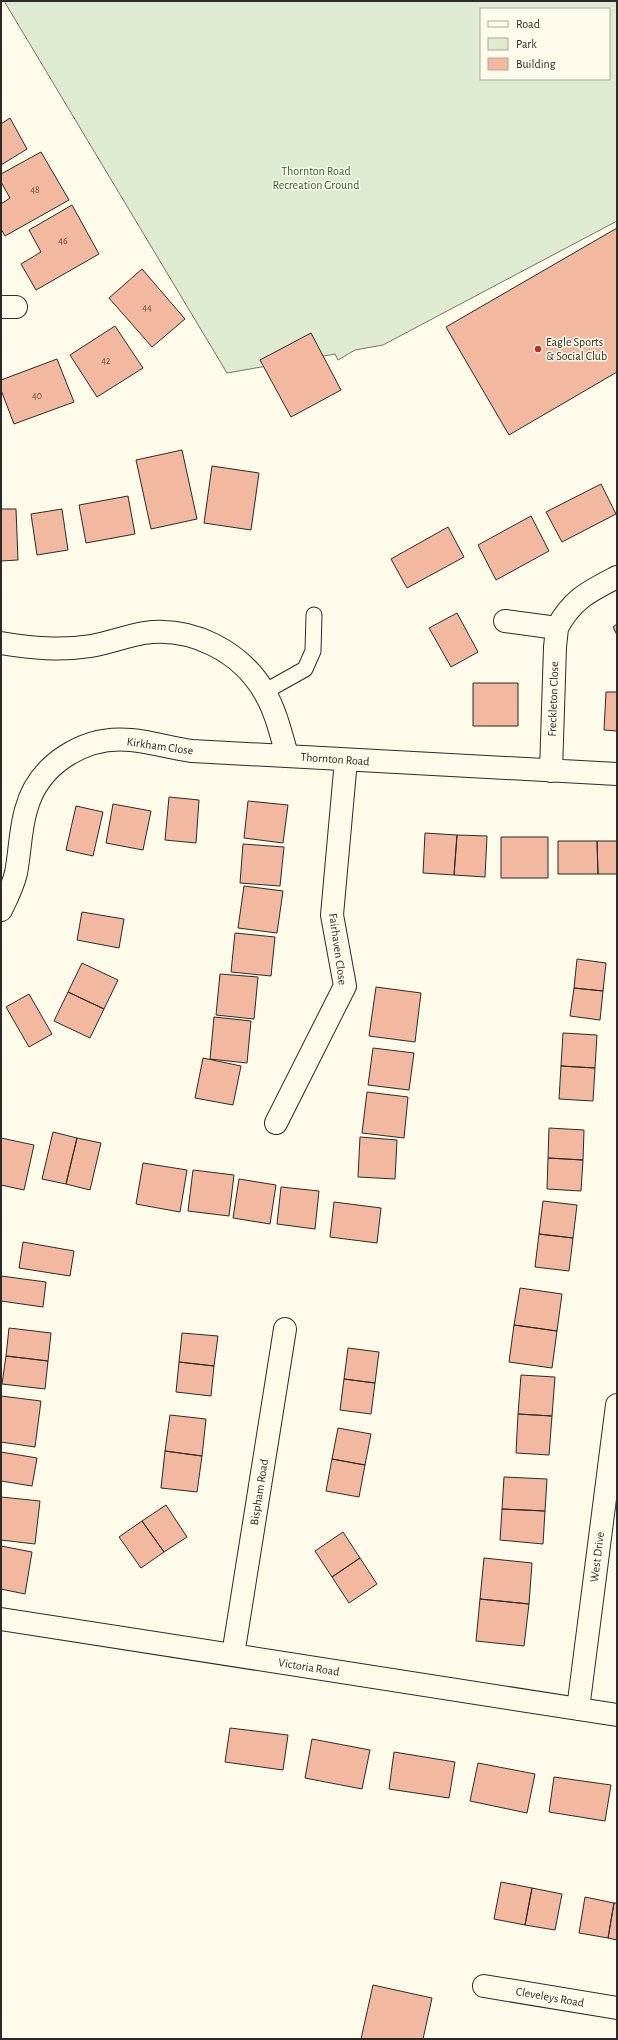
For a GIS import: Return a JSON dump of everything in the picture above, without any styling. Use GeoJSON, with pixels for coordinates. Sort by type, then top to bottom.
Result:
{"type":"FeatureCollection","features":[{"type":"Feature","properties":{"kind":"street","name":"Freckleton Close"},"geometry":{"type":"LineString","coordinates":[[551,771],[555,647],[558,628],[566,612],[576,601],[595,588],[617,577]]}},
{"type":"Feature","properties":{"kind":"street"},"geometry":{"type":"LineString","coordinates":[[505,621],[558,628]]}},
{"type":"Feature","properties":{"kind":"street","name":"Thornton Road"},"geometry":{"type":"LineString","coordinates":[[1,643],[29,648],[59,650],[92,646],[145,633],[171,632],[196,637],[224,650],[248,671],[264,692],[277,719],[287,755],[346,760],[617,774]]}},
{"type":"Feature","properties":{"kind":"street","name":"Kirkham Close"},"geometry":{"type":"LineString","coordinates":[[1,910],[16,874],[26,810],[33,792],[44,775],[59,760],[74,750],[91,744],[111,740],[132,740],[192,751],[287,755]]}},
{"type":"Feature","properties":{"kind":"street","name":"Fairhaven Close"},"geometry":{"type":"LineString","coordinates":[[276,1123],[345,986],[332,915],[346,760]]}},
{"type":"Feature","properties":{"kind":"street","name":"Bispham Road"},"geometry":{"type":"LineString","coordinates":[[233,1655],[285,1329]]}},
{"type":"Feature","properties":{"kind":"street","name":"West Drive"},"geometry":{"type":"LineString","coordinates":[[578,1709],[617,1405]]}},
{"type":"Feature","properties":{"kind":"street","name":"Victoria Road"},"geometry":{"type":"LineString","coordinates":[[1,1619],[617,1714]]}},
{"type":"Feature","properties":{"kind":"street","name":"Cleveleys Road"},"geometry":{"type":"LineString","coordinates":[[484,1986],[617,2008]]}},
{"type":"Feature","properties":{"kind":"lane"},"geometry":{"type":"LineString","coordinates":[[264,692],[305,669],[313,651],[314,615]]}},
{"type":"Feature","properties":{"kind":"green space","name":"Thornton Road Recreation Ground"},"geometry":{"type":"Polygon","coordinates":[[[4,1],[617,1],[617,221],[383,345],[355,350],[338,360],[335,354],[227,373],[4,1]]]}},
{"type":"Feature","properties":{"kind":"building"},"geometry":{"type":"Polygon","coordinates":[[[10,118],[27,149],[1,165],[1,124],[10,118]]]}},
{"type":"Feature","properties":{"kind":"building"},"geometry":{"type":"Polygon","coordinates":[[[41,152],[69,200],[5,236],[1,229],[1,204],[10,198],[1,182],[1,174],[41,152]]]}},
{"type":"Feature","properties":{"kind":"building"},"geometry":{"type":"Polygon","coordinates":[[[72,205],[99,254],[36,290],[21,264],[41,252],[29,230],[72,205]]]}},
{"type":"Feature","properties":{"kind":"building","name":"Eagle Sports & Social Club"},"geometry":{"type":"Polygon","coordinates":[[[617,228],[617,372],[509,435],[446,327],[617,228]]]}},
{"type":"Feature","properties":{"kind":"building"},"geometry":{"type":"Polygon","coordinates":[[[142,269],[185,319],[152,347],[109,298],[142,269]]]}},
{"type":"Feature","properties":{"kind":"building"},"geometry":{"type":"Polygon","coordinates":[[[115,326],[143,368],[97,397],[70,355],[115,326]]]}},
{"type":"Feature","properties":{"kind":"building"},"geometry":{"type":"Polygon","coordinates":[[[311,333],[341,390],[291,417],[260,360],[311,333]]]}},
{"type":"Feature","properties":{"kind":"building"},"geometry":{"type":"Polygon","coordinates":[[[57,359],[74,402],[14,424],[1,390],[1,380],[57,359]]]}},
{"type":"Feature","properties":{"kind":"building"},"geometry":{"type":"Polygon","coordinates":[[[182,450],[197,519],[151,529],[136,460],[182,450]]]}},
{"type":"Feature","properties":{"kind":"building"},"geometry":{"type":"Polygon","coordinates":[[[212,466],[259,473],[251,530],[204,523],[212,466]]]}},
{"type":"Feature","properties":{"kind":"building"},"geometry":{"type":"Polygon","coordinates":[[[601,484],[616,514],[562,542],[546,512],[601,484]]]}},
{"type":"Feature","properties":{"kind":"building"},"geometry":{"type":"Polygon","coordinates":[[[128,496],[135,534],[86,543],[79,505],[128,496]]]}},
{"type":"Feature","properties":{"kind":"building"},"geometry":{"type":"Polygon","coordinates":[[[1,509],[16,509],[18,560],[1,561],[1,509]]]}},
{"type":"Feature","properties":{"kind":"building"},"geometry":{"type":"Polygon","coordinates":[[[62,509],[68,550],[37,555],[31,514],[62,509]]]}},
{"type":"Feature","properties":{"kind":"building"},"geometry":{"type":"Polygon","coordinates":[[[531,516],[549,551],[496,580],[478,545],[531,516]]]}},
{"type":"Feature","properties":{"kind":"building"},"geometry":{"type":"Polygon","coordinates":[[[448,527],[464,557],[407,588],[391,559],[448,527]]]}},
{"type":"Feature","properties":{"kind":"building"},"geometry":{"type":"Polygon","coordinates":[[[457,613],[478,652],[451,667],[429,628],[457,613]]]}},
{"type":"Feature","properties":{"kind":"building"},"geometry":{"type":"Polygon","coordinates":[[[617,624],[617,635],[613,627],[617,624]]]}},
{"type":"Feature","properties":{"kind":"building"},"geometry":{"type":"Polygon","coordinates":[[[473,683],[518,683],[518,726],[473,726],[473,683]]]}},
{"type":"Feature","properties":{"kind":"building"},"geometry":{"type":"Polygon","coordinates":[[[606,692],[617,692],[617,731],[604,730],[606,692]]]}},
{"type":"Feature","properties":{"kind":"building"},"geometry":{"type":"Polygon","coordinates":[[[169,797],[199,800],[196,843],[165,840],[169,797]]]}},
{"type":"Feature","properties":{"kind":"building"},"geometry":{"type":"Polygon","coordinates":[[[248,801],[288,805],[283,843],[244,838],[248,801]]]}},
{"type":"Feature","properties":{"kind":"building"},"geometry":{"type":"Polygon","coordinates":[[[113,804],[151,811],[143,850],[106,843],[113,804]]]}},
{"type":"Feature","properties":{"kind":"building"},"geometry":{"type":"Polygon","coordinates":[[[76,806],[103,812],[93,856],[66,850],[76,806]]]}},
{"type":"Feature","properties":{"kind":"building"},"geometry":{"type":"Polygon","coordinates":[[[425,833],[457,835],[454,875],[423,873],[425,833]]]}},
{"type":"Feature","properties":{"kind":"building"},"geometry":{"type":"Polygon","coordinates":[[[457,835],[487,836],[485,877],[454,875],[457,835]]]}},
{"type":"Feature","properties":{"kind":"building"},"geometry":{"type":"Polygon","coordinates":[[[501,837],[548,837],[548,878],[501,878],[501,837]]]}},
{"type":"Feature","properties":{"kind":"building"},"geometry":{"type":"Polygon","coordinates":[[[558,841],[597,841],[598,874],[558,874],[558,841]]]}},
{"type":"Feature","properties":{"kind":"building"},"geometry":{"type":"Polygon","coordinates":[[[597,841],[617,841],[617,874],[598,874],[597,841]]]}},
{"type":"Feature","properties":{"kind":"building"},"geometry":{"type":"Polygon","coordinates":[[[243,844],[284,847],[280,886],[240,883],[243,844]]]}},
{"type":"Feature","properties":{"kind":"building"},"geometry":{"type":"Polygon","coordinates":[[[244,886],[283,891],[277,933],[238,928],[244,886]]]}},
{"type":"Feature","properties":{"kind":"building"},"geometry":{"type":"Polygon","coordinates":[[[82,912],[124,919],[119,948],[77,940],[82,912]]]}},
{"type":"Feature","properties":{"kind":"building"},"geometry":{"type":"Polygon","coordinates":[[[235,933],[275,937],[271,976],[231,972],[235,933]]]}},
{"type":"Feature","properties":{"kind":"building"},"geometry":{"type":"Polygon","coordinates":[[[577,959],[606,963],[603,991],[574,988],[577,959]]]}},
{"type":"Feature","properties":{"kind":"building"},"geometry":{"type":"Polygon","coordinates":[[[82,963],[118,980],[104,1009],[68,992],[82,963]]]}},
{"type":"Feature","properties":{"kind":"building"},"geometry":{"type":"Polygon","coordinates":[[[220,974],[258,977],[254,1019],[216,1015],[220,974]]]}},
{"type":"Feature","properties":{"kind":"building"},"geometry":{"type":"Polygon","coordinates":[[[376,987],[421,993],[415,1042],[369,1036],[376,987]]]}},
{"type":"Feature","properties":{"kind":"building"},"geometry":{"type":"Polygon","coordinates":[[[574,988],[603,991],[600,1020],[570,1016],[574,988]]]}},
{"type":"Feature","properties":{"kind":"building"},"geometry":{"type":"Polygon","coordinates":[[[68,992],[104,1009],[90,1038],[54,1021],[68,992]]]}},
{"type":"Feature","properties":{"kind":"building"},"geometry":{"type":"Polygon","coordinates":[[[29,994],[52,1034],[29,1047],[6,1007],[29,994]]]}},
{"type":"Feature","properties":{"kind":"building"},"geometry":{"type":"Polygon","coordinates":[[[214,1017],[251,1021],[247,1063],[210,1059],[214,1017]]]}},
{"type":"Feature","properties":{"kind":"building"},"geometry":{"type":"Polygon","coordinates":[[[563,1033],[597,1035],[595,1068],[561,1066],[563,1033]]]}},
{"type":"Feature","properties":{"kind":"building"},"geometry":{"type":"Polygon","coordinates":[[[373,1048],[414,1053],[409,1090],[368,1085],[373,1048]]]}},
{"type":"Feature","properties":{"kind":"building"},"geometry":{"type":"Polygon","coordinates":[[[203,1058],[241,1066],[233,1105],[195,1098],[203,1058]]]}},
{"type":"Feature","properties":{"kind":"building"},"geometry":{"type":"Polygon","coordinates":[[[561,1066],[595,1068],[593,1101],[559,1099],[561,1066]]]}},
{"type":"Feature","properties":{"kind":"building"},"geometry":{"type":"Polygon","coordinates":[[[367,1092],[408,1097],[404,1138],[362,1133],[367,1092]]]}},
{"type":"Feature","properties":{"kind":"building"},"geometry":{"type":"Polygon","coordinates":[[[549,1128],[584,1130],[583,1160],[548,1158],[549,1128]]]}},
{"type":"Feature","properties":{"kind":"building"},"geometry":{"type":"Polygon","coordinates":[[[53,1132],[77,1138],[66,1184],[42,1179],[53,1132]]]}},
{"type":"Feature","properties":{"kind":"building"},"geometry":{"type":"Polygon","coordinates":[[[360,1137],[397,1140],[395,1179],[358,1177],[360,1137]]]}},
{"type":"Feature","properties":{"kind":"building"},"geometry":{"type":"Polygon","coordinates":[[[1,1138],[34,1145],[24,1190],[1,1185],[1,1138]]]}},
{"type":"Feature","properties":{"kind":"building"},"geometry":{"type":"Polygon","coordinates":[[[77,1138],[101,1143],[90,1190],[66,1184],[77,1138]]]}},
{"type":"Feature","properties":{"kind":"building"},"geometry":{"type":"Polygon","coordinates":[[[548,1158],[583,1160],[581,1191],[547,1189],[548,1158]]]}},
{"type":"Feature","properties":{"kind":"building"},"geometry":{"type":"Polygon","coordinates":[[[143,1163],[187,1170],[180,1212],[136,1204],[143,1163]]]}},
{"type":"Feature","properties":{"kind":"building"},"geometry":{"type":"Polygon","coordinates":[[[193,1170],[234,1175],[229,1216],[188,1211],[193,1170]]]}},
{"type":"Feature","properties":{"kind":"building"},"geometry":{"type":"Polygon","coordinates":[[[239,1179],[276,1185],[270,1224],[233,1218],[239,1179]]]}},
{"type":"Feature","properties":{"kind":"building"},"geometry":{"type":"Polygon","coordinates":[[[281,1187],[319,1191],[315,1229],[277,1224],[281,1187]]]}},
{"type":"Feature","properties":{"kind":"building"},"geometry":{"type":"Polygon","coordinates":[[[543,1201],[577,1205],[573,1238],[539,1234],[543,1201]]]}},
{"type":"Feature","properties":{"kind":"building"},"geometry":{"type":"Polygon","coordinates":[[[334,1202],[381,1208],[377,1243],[330,1237],[334,1202]]]}},
{"type":"Feature","properties":{"kind":"building"},"geometry":{"type":"Polygon","coordinates":[[[539,1234],[573,1238],[569,1271],[535,1267],[539,1234]]]}},
{"type":"Feature","properties":{"kind":"building"},"geometry":{"type":"Polygon","coordinates":[[[23,1242],[74,1251],[70,1276],[19,1268],[23,1242]]]}},
{"type":"Feature","properties":{"kind":"building"},"geometry":{"type":"Polygon","coordinates":[[[1,1276],[46,1282],[43,1307],[1,1301],[1,1276]]]}},
{"type":"Feature","properties":{"kind":"building"},"geometry":{"type":"Polygon","coordinates":[[[520,1288],[562,1294],[557,1331],[514,1325],[520,1288]]]}},
{"type":"Feature","properties":{"kind":"building"},"geometry":{"type":"Polygon","coordinates":[[[514,1325],[557,1331],[552,1368],[509,1362],[514,1325]]]}},
{"type":"Feature","properties":{"kind":"building"},"geometry":{"type":"Polygon","coordinates":[[[9,1328],[51,1333],[48,1361],[6,1356],[9,1328]]]}},
{"type":"Feature","properties":{"kind":"building"},"geometry":{"type":"Polygon","coordinates":[[[182,1333],[218,1336],[214,1366],[179,1362],[182,1333]]]}},
{"type":"Feature","properties":{"kind":"building"},"geometry":{"type":"Polygon","coordinates":[[[348,1348],[379,1352],[375,1383],[344,1379],[348,1348]]]}},
{"type":"Feature","properties":{"kind":"building"},"geometry":{"type":"Polygon","coordinates":[[[6,1356],[48,1361],[45,1389],[2,1384],[6,1356]]]}},
{"type":"Feature","properties":{"kind":"building"},"geometry":{"type":"Polygon","coordinates":[[[179,1362],[214,1366],[211,1396],[176,1392],[179,1362]]]}},
{"type":"Feature","properties":{"kind":"building"},"geometry":{"type":"Polygon","coordinates":[[[521,1375],[555,1377],[552,1416],[518,1414],[521,1375]]]}},
{"type":"Feature","properties":{"kind":"building"},"geometry":{"type":"Polygon","coordinates":[[[344,1379],[375,1383],[371,1414],[340,1410],[344,1379]]]}},
{"type":"Feature","properties":{"kind":"building"},"geometry":{"type":"Polygon","coordinates":[[[1,1396],[41,1401],[35,1447],[1,1442],[1,1396]]]}},
{"type":"Feature","properties":{"kind":"building"},"geometry":{"type":"Polygon","coordinates":[[[518,1414],[552,1416],[549,1455],[516,1453],[518,1414]]]}},
{"type":"Feature","properties":{"kind":"building"},"geometry":{"type":"Polygon","coordinates":[[[170,1415],[206,1419],[202,1456],[165,1451],[170,1415]]]}},
{"type":"Feature","properties":{"kind":"building"},"geometry":{"type":"Polygon","coordinates":[[[338,1428],[371,1434],[365,1465],[332,1459],[338,1428]]]}},
{"type":"Feature","properties":{"kind":"building"},"geometry":{"type":"Polygon","coordinates":[[[165,1451],[202,1456],[197,1492],[161,1488],[165,1451]]]}},
{"type":"Feature","properties":{"kind":"building"},"geometry":{"type":"Polygon","coordinates":[[[1,1452],[37,1458],[32,1486],[1,1481],[1,1452]]]}},
{"type":"Feature","properties":{"kind":"building"},"geometry":{"type":"Polygon","coordinates":[[[332,1459],[365,1465],[359,1497],[326,1491],[332,1459]]]}},
{"type":"Feature","properties":{"kind":"building"},"geometry":{"type":"Polygon","coordinates":[[[504,1477],[547,1479],[545,1511],[502,1509],[504,1477]]]}},
{"type":"Feature","properties":{"kind":"building"},"geometry":{"type":"Polygon","coordinates":[[[1,1497],[40,1501],[35,1544],[1,1540],[1,1497]]]}},
{"type":"Feature","properties":{"kind":"building"},"geometry":{"type":"Polygon","coordinates":[[[166,1505],[187,1537],[164,1552],[142,1521],[166,1505]]]}},
{"type":"Feature","properties":{"kind":"building"},"geometry":{"type":"Polygon","coordinates":[[[502,1509],[545,1511],[543,1544],[500,1540],[502,1509]]]}},
{"type":"Feature","properties":{"kind":"building"},"geometry":{"type":"Polygon","coordinates":[[[142,1521],[164,1552],[141,1568],[119,1537],[142,1521]]]}},
{"type":"Feature","properties":{"kind":"building"},"geometry":{"type":"Polygon","coordinates":[[[343,1532],[360,1558],[332,1577],[315,1551],[343,1532]]]}},
{"type":"Feature","properties":{"kind":"building"},"geometry":{"type":"Polygon","coordinates":[[[1,1546],[32,1552],[25,1594],[1,1589],[1,1546]]]}},
{"type":"Feature","properties":{"kind":"building"},"geometry":{"type":"Polygon","coordinates":[[[360,1558],[377,1584],[349,1603],[332,1577],[360,1558]]]}},
{"type":"Feature","properties":{"kind":"building"},"geometry":{"type":"Polygon","coordinates":[[[484,1558],[532,1563],[529,1604],[480,1599],[484,1558]]]}},
{"type":"Feature","properties":{"kind":"building"},"geometry":{"type":"Polygon","coordinates":[[[480,1599],[529,1604],[524,1646],[476,1641],[480,1599]]]}},
{"type":"Feature","properties":{"kind":"building"},"geometry":{"type":"Polygon","coordinates":[[[230,1728],[288,1735],[283,1770],[225,1762],[230,1728]]]}},
{"type":"Feature","properties":{"kind":"building"},"geometry":{"type":"Polygon","coordinates":[[[312,1739],[370,1750],[362,1789],[305,1778],[312,1739]]]}},
{"type":"Feature","properties":{"kind":"building"},"geometry":{"type":"Polygon","coordinates":[[[394,1752],[455,1762],[449,1798],[389,1789],[394,1752]]]}},
{"type":"Feature","properties":{"kind":"building"},"geometry":{"type":"Polygon","coordinates":[[[478,1763],[535,1774],[527,1813],[470,1801],[478,1763]]]}},
{"type":"Feature","properties":{"kind":"building"},"geometry":{"type":"Polygon","coordinates":[[[554,1777],[611,1785],[605,1821],[549,1812],[554,1777]]]}},
{"type":"Feature","properties":{"kind":"building"},"geometry":{"type":"Polygon","coordinates":[[[501,1882],[532,1888],[525,1925],[494,1919],[501,1882]]]}},
{"type":"Feature","properties":{"kind":"building"},"geometry":{"type":"Polygon","coordinates":[[[532,1888],[562,1894],[555,1930],[525,1925],[532,1888]]]}},
{"type":"Feature","properties":{"kind":"building"},"geometry":{"type":"Polygon","coordinates":[[[585,1897],[614,1903],[608,1938],[579,1933],[585,1897]]]}},
{"type":"Feature","properties":{"kind":"building"},"geometry":{"type":"Polygon","coordinates":[[[614,1903],[617,1903],[617,1940],[608,1938],[614,1903]]]}},
{"type":"Feature","properties":{"kind":"building"},"geometry":{"type":"Polygon","coordinates":[[[373,1985],[432,1998],[423,2039],[361,2039],[373,1985]]]}},
{"type":"Feature","properties":{"kind":"place","name":"Eagle Sports & Social Club"},"geometry":{"type":"Point","coordinates":[538,349]}}]}
